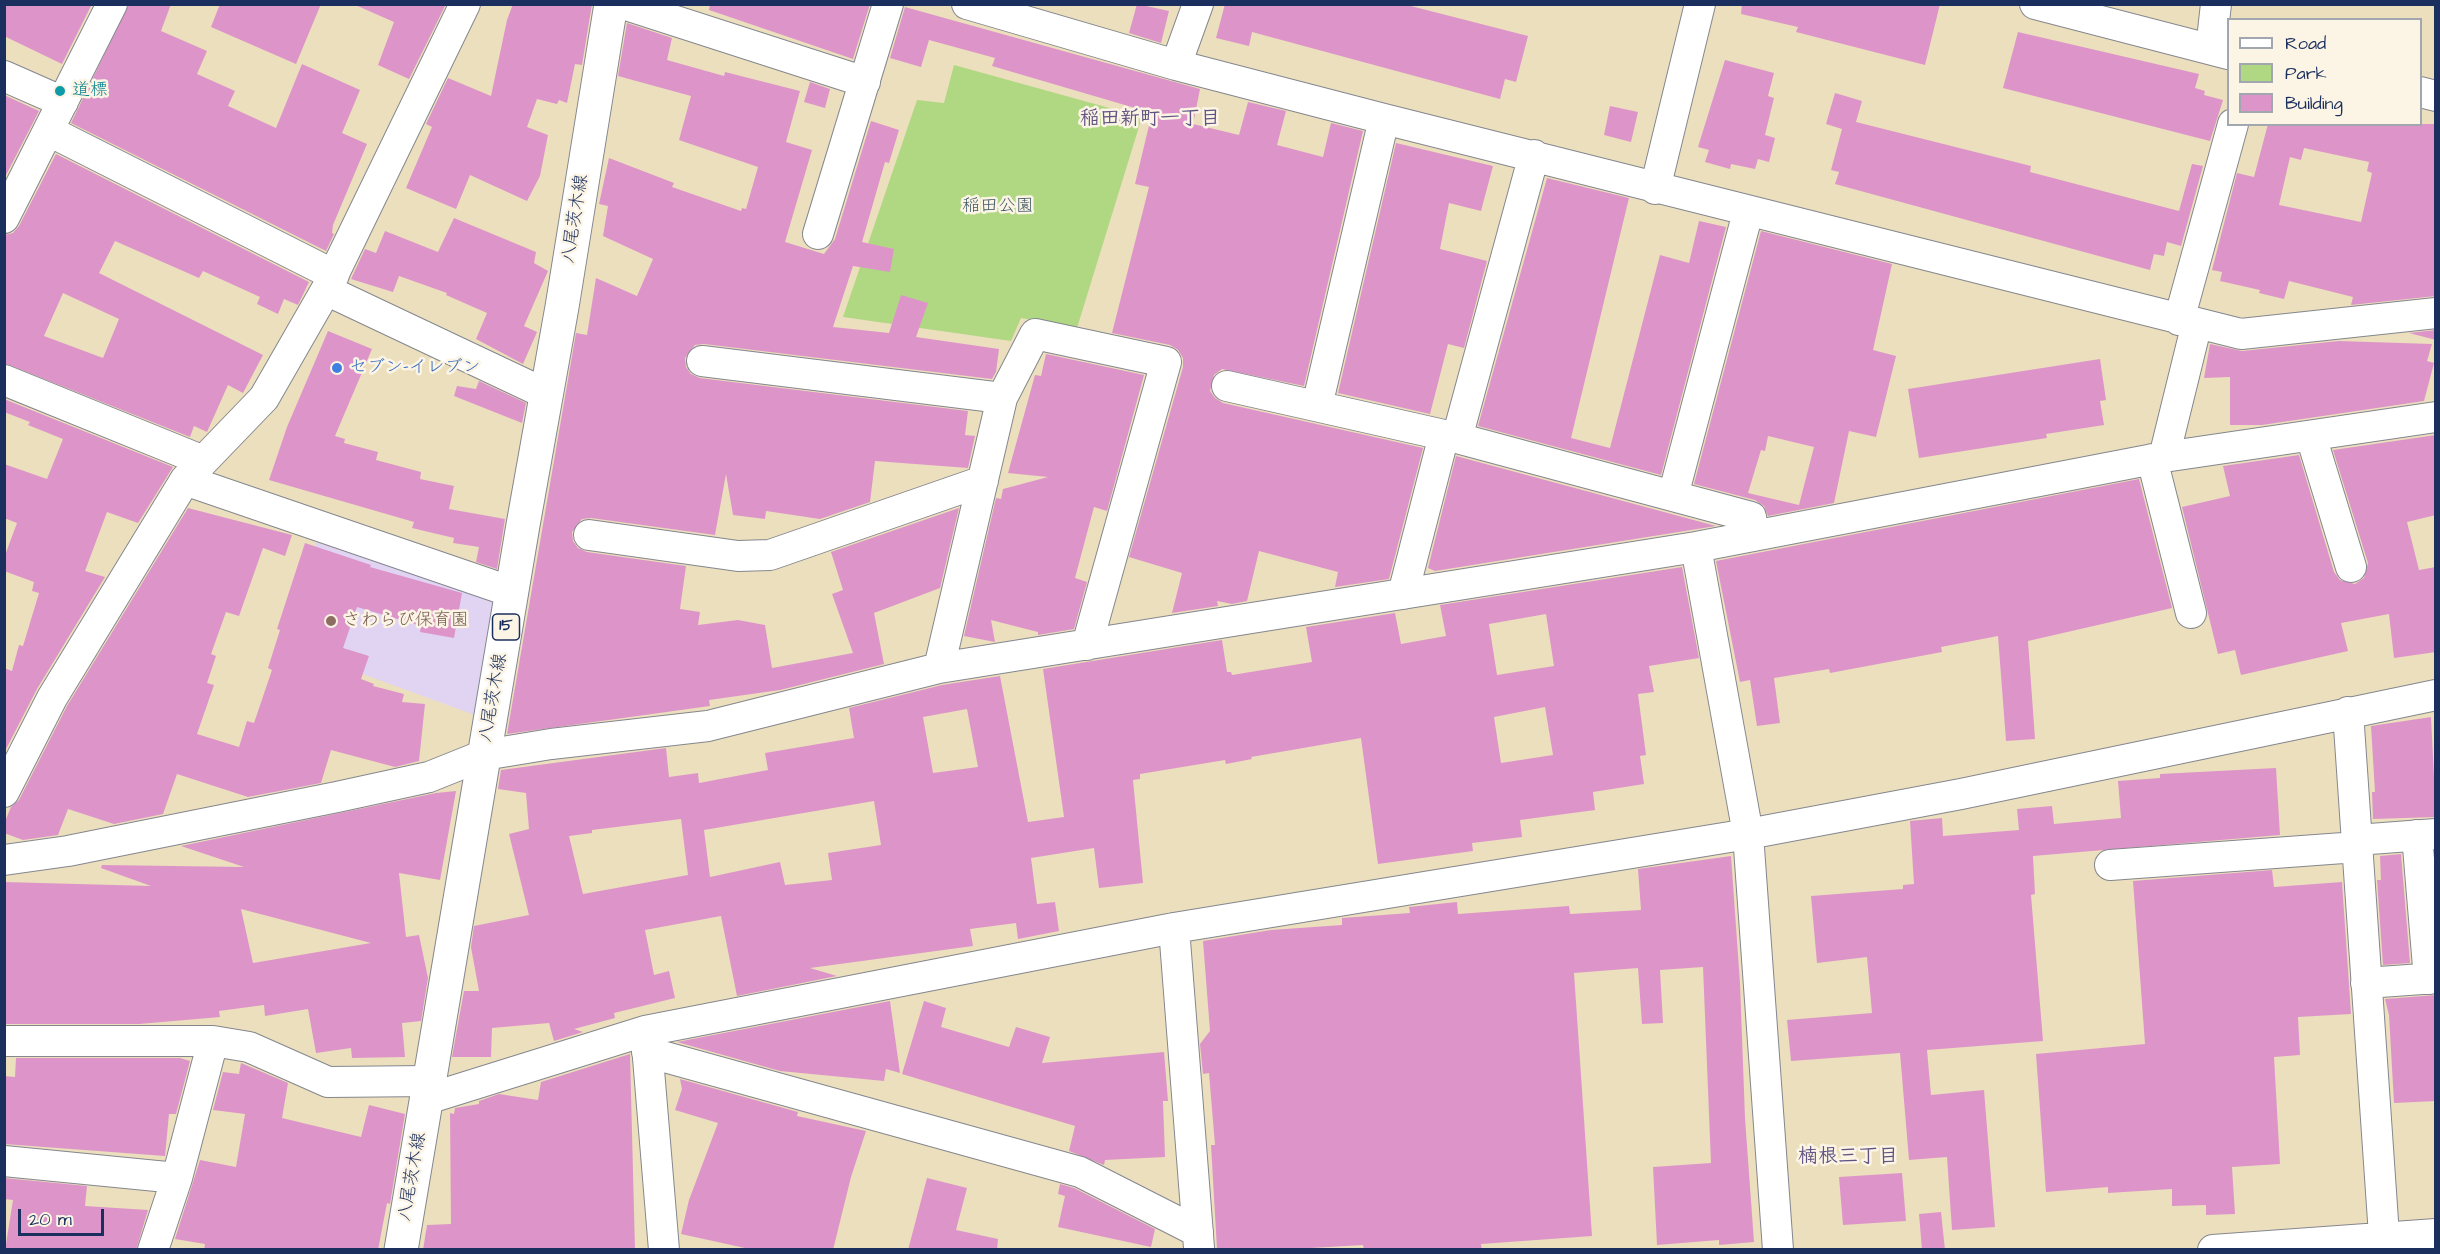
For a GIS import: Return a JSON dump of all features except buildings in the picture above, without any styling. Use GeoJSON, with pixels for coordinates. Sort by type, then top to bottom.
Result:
{"type":"FeatureCollection","features":[{"type":"Feature","properties":{"kind":"main road","name":"八尾茨木線"},"geometry":{"type":"LineString","coordinates":[[401,1250],[611,4]]}},
{"type":"Feature","properties":{"kind":"street"},"geometry":{"type":"LineString","coordinates":[[4,218],[112,4]]}},
{"type":"Feature","properties":{"kind":"street"},"geometry":{"type":"LineString","coordinates":[[4,792],[52,698],[193,470],[264,398],[330,282],[465,4]]}},
{"type":"Feature","properties":{"kind":"street"},"geometry":{"type":"LineString","coordinates":[[623,4],[865,82]]}},
{"type":"Feature","properties":{"kind":"street"},"geometry":{"type":"LineString","coordinates":[[818,234],[888,4]]}},
{"type":"Feature","properties":{"kind":"street"},"geometry":{"type":"LineString","coordinates":[[967,4],[1176,65],[1534,155],[1655,189],[2188,322],[2241,333],[2436,313]]}},
{"type":"Feature","properties":{"kind":"street"},"geometry":{"type":"LineString","coordinates":[[1176,65],[1198,4]]}},
{"type":"Feature","properties":{"kind":"street"},"geometry":{"type":"LineString","coordinates":[[1655,189],[1700,4]]}},
{"type":"Feature","properties":{"kind":"street"},"geometry":{"type":"LineString","coordinates":[[2035,4],[2220,51],[2216,4]]}},
{"type":"Feature","properties":{"kind":"street"},"geometry":{"type":"LineString","coordinates":[[4,76],[63,102]]}},
{"type":"Feature","properties":{"kind":"street"},"geometry":{"type":"LineString","coordinates":[[1317,406],[1384,119]]}},
{"type":"Feature","properties":{"kind":"street"},"geometry":{"type":"LineString","coordinates":[[2191,613],[2158,458],[2233,126]]}},
{"type":"Feature","properties":{"kind":"street"},"geometry":{"type":"LineString","coordinates":[[49,131],[330,282],[546,394]]}},
{"type":"Feature","properties":{"kind":"street"},"geometry":{"type":"LineString","coordinates":[[1403,594],[1534,155]]}},
{"type":"Feature","properties":{"kind":"street"},"geometry":{"type":"LineString","coordinates":[[1673,496],[1748,212]]}},
{"type":"Feature","properties":{"kind":"street"},"geometry":{"type":"LineString","coordinates":[[939,668],[1002,398],[1035,334],[1166,362],[1088,645]]}},
{"type":"Feature","properties":{"kind":"street"},"geometry":{"type":"LineString","coordinates":[[702,361],[1002,398]]}},
{"type":"Feature","properties":{"kind":"street"},"geometry":{"type":"LineString","coordinates":[[4,380],[193,470],[512,592]]}},
{"type":"Feature","properties":{"kind":"street"},"geometry":{"type":"LineString","coordinates":[[1227,386],[1450,436],[1750,517],[1754,536]]}},
{"type":"Feature","properties":{"kind":"street"},"geometry":{"type":"LineString","coordinates":[[4,860],[69,851],[337,798],[429,777],[484,755],[550,744],[708,726],[939,668],[1696,547],[2158,458],[2436,417]]}},
{"type":"Feature","properties":{"kind":"street"},"geometry":{"type":"LineString","coordinates":[[2311,436],[2351,567]]}},
{"type":"Feature","properties":{"kind":"street"},"geometry":{"type":"LineString","coordinates":[[589,535],[738,556],[770,555],[983,481]]}},
{"type":"Feature","properties":{"kind":"street"},"geometry":{"type":"LineString","coordinates":[[1696,547],[1748,834],[1778,1250]]}},
{"type":"Feature","properties":{"kind":"street"},"geometry":{"type":"LineString","coordinates":[[4,1041],[213,1041],[249,1047],[328,1082],[428,1090],[1174,928],[1748,834],[1960,794],[2436,695]]}},
{"type":"Feature","properties":{"kind":"street"},"geometry":{"type":"LineString","coordinates":[[2348,712],[2384,1244]]}},
{"type":"Feature","properties":{"kind":"street"},"geometry":{"type":"LineString","coordinates":[[2110,865],[2426,835],[2432,978],[2366,983]]}},
{"type":"Feature","properties":{"kind":"street"},"geometry":{"type":"LineString","coordinates":[[1174,928],[1198,1241]]}},
{"type":"Feature","properties":{"kind":"street"},"geometry":{"type":"LineString","coordinates":[[153,1250],[177,1178],[213,1041]]}},
{"type":"Feature","properties":{"kind":"street"},"geometry":{"type":"LineString","coordinates":[[646,1042],[1080,1172],[1198,1241]]}},
{"type":"Feature","properties":{"kind":"street"},"geometry":{"type":"LineString","coordinates":[[646,1042],[664,1250]]}},
{"type":"Feature","properties":{"kind":"street"},"geometry":{"type":"LineString","coordinates":[[4,1161],[177,1178]]}},
{"type":"Feature","properties":{"kind":"street"},"geometry":{"type":"LineString","coordinates":[[2213,1250],[2384,1244],[2436,1234]]}},
{"type":"Feature","properties":{"kind":"shaded area"},"geometry":{"type":"Polygon","coordinates":[[[316,542],[493,600],[475,715],[280,644],[316,542]]]}},
{"type":"Feature","properties":{"kind":"green space","name":"稲田公園"},"geometry":{"type":"Polygon","coordinates":[[[954,65],[1142,117],[1077,328],[1021,318],[1011,341],[843,317],[917,100],[944,103],[954,65]]]}},
{"type":"Feature","properties":{"kind":"place","name":"道標"},"geometry":{"type":"Point","coordinates":[60,91]}},
{"type":"Feature","properties":{"kind":"place","name":"セブン-イレブン"},"geometry":{"type":"Point","coordinates":[337,368]}},
{"type":"Feature","properties":{"kind":"place","name":"さわらび保育園"},"geometry":{"type":"Point","coordinates":[331,621]}},
{"type":"Feature","properties":{"kind":"district","name":"稲田新町一丁目"},"geometry":{"type":"Point","coordinates":[1150,120]}},
{"type":"Feature","properties":{"kind":"district","name":"楠根三丁目"},"geometry":{"type":"Point","coordinates":[1848,1158]}}]}
